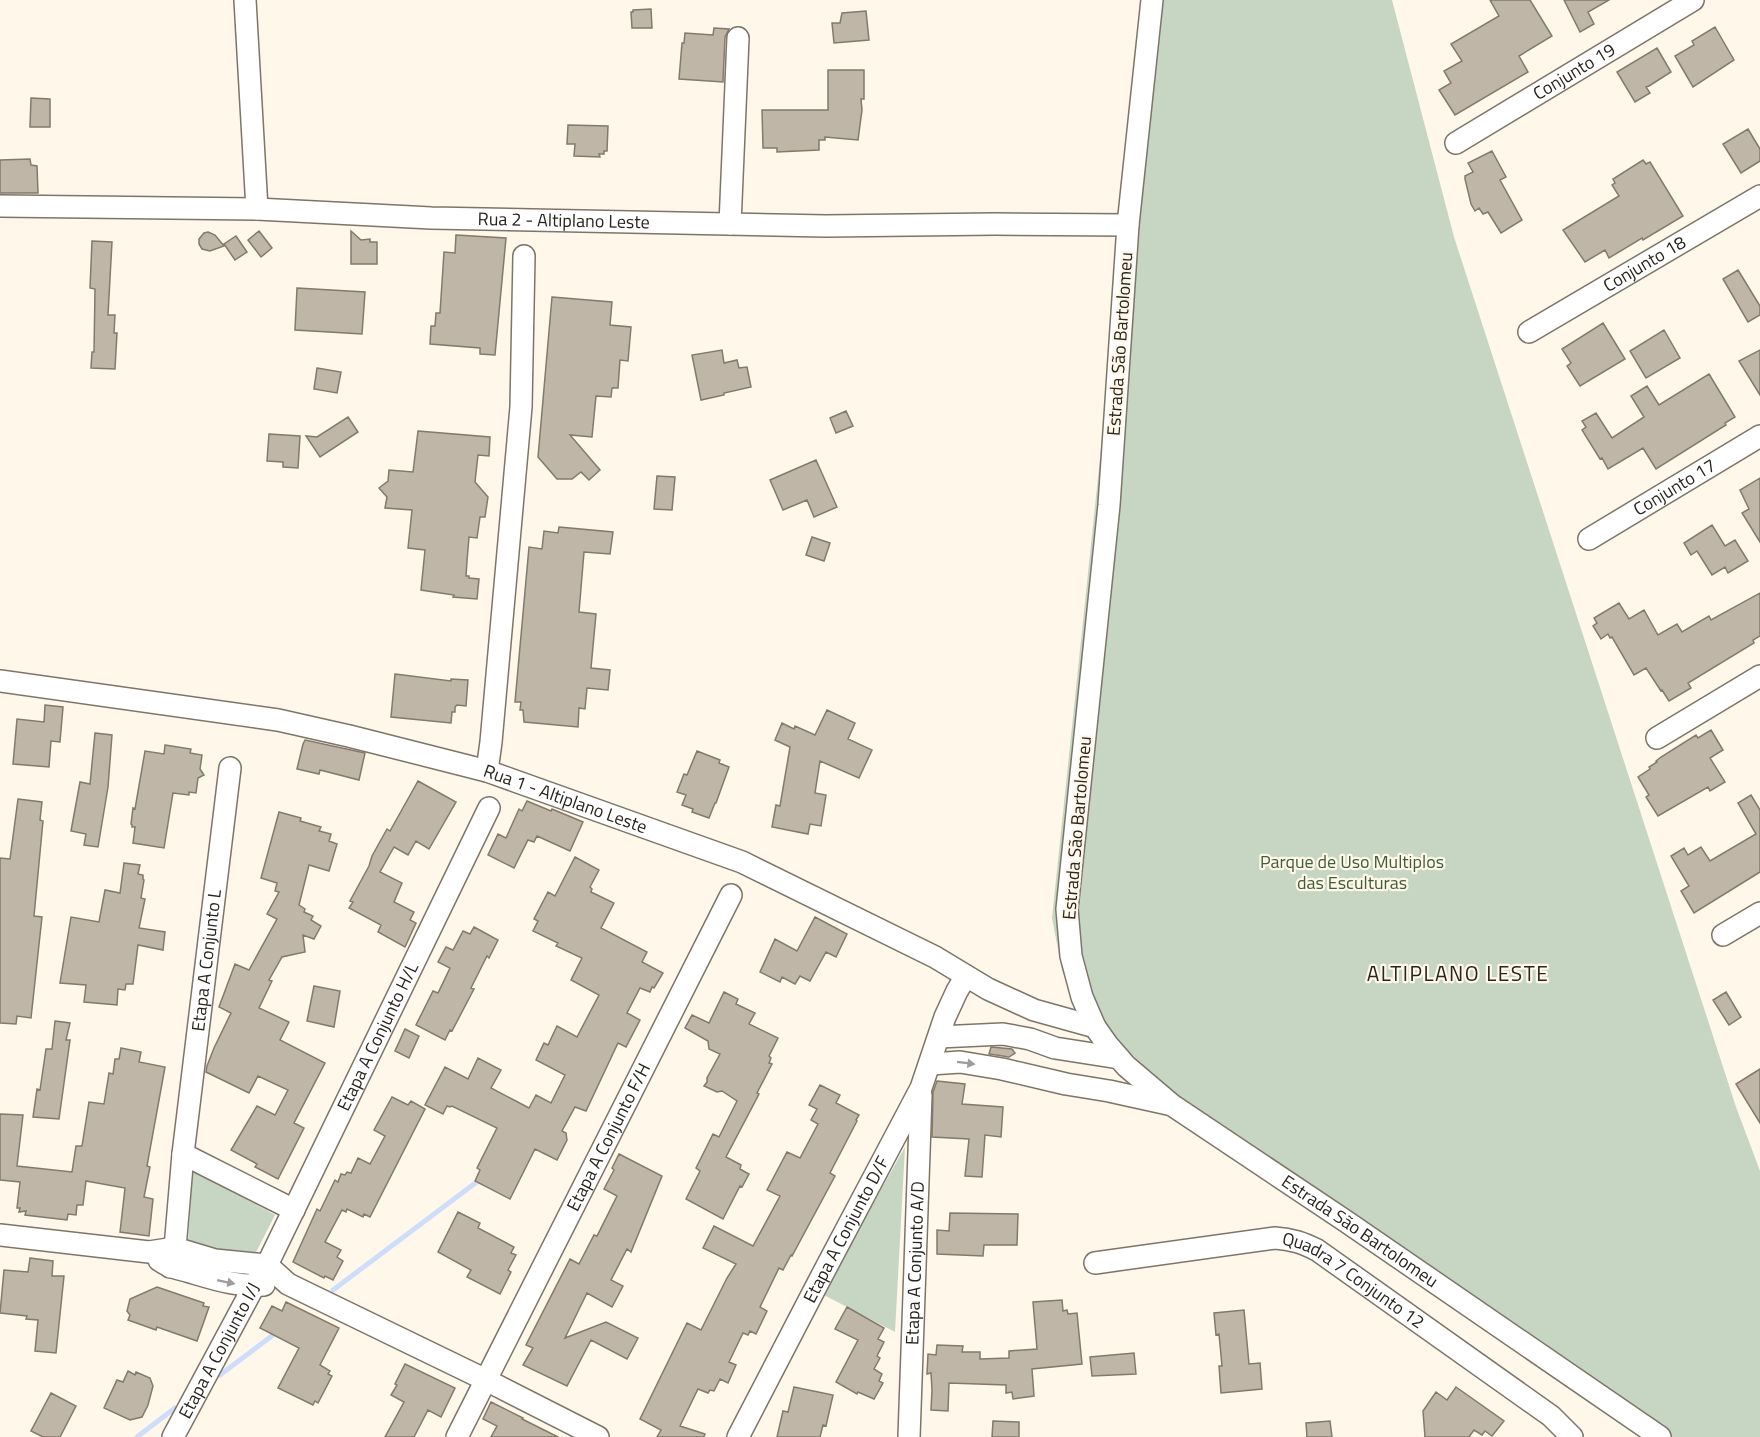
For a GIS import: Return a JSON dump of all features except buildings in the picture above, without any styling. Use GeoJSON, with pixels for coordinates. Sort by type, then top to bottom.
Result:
{"type":"FeatureCollection","features":[{"type":"Feature","properties":{"kind":"street"},"geometry":{"type":"LineString","coordinates":[[244,0],[257,209]]}},
{"type":"Feature","properties":{"kind":"street","name":"Estrada São Bartolomeu"},"geometry":{"type":"LineString","coordinates":[[1152,0],[1128,225],[1109,505],[1068,909],[1071,956],[1082,997],[1095,1026],[1122,1062],[1172,1105],[1660,1437]]}},
{"type":"Feature","properties":{"kind":"street","name":"Conjunto 19"},"geometry":{"type":"LineString","coordinates":[[1456,143],[1693,0]]}},
{"type":"Feature","properties":{"kind":"street"},"geometry":{"type":"LineString","coordinates":[[730,224],[738,38]]}},
{"type":"Feature","properties":{"kind":"street","name":"Conjunto 18"},"geometry":{"type":"LineString","coordinates":[[1529,332],[1760,196]]}},
{"type":"Feature","properties":{"kind":"street","name":"Rua 2 - Altiplano Leste"},"geometry":{"type":"LineString","coordinates":[[0,206],[257,209],[431,218],[826,226],[1128,225]]}},
{"type":"Feature","properties":{"kind":"street"},"geometry":{"type":"LineString","coordinates":[[487,771],[521,407],[524,256]]}},
{"type":"Feature","properties":{"kind":"street","name":"Conjunto 17"},"geometry":{"type":"LineString","coordinates":[[1590,539],[1760,436]]}},
{"type":"Feature","properties":{"kind":"street"},"geometry":{"type":"LineString","coordinates":[[1657,738],[1760,676]]}},
{"type":"Feature","properties":{"kind":"street","name":"Rua 1 - Altiplano Leste"},"geometry":{"type":"LineString","coordinates":[[0,681],[278,720],[487,771],[742,862],[935,957],[988,989],[1034,1010],[1095,1026]]}},
{"type":"Feature","properties":{"kind":"street","name":"Etapa A Conjunto L"},"geometry":{"type":"LineString","coordinates":[[172,1258],[231,768]]}},
{"type":"Feature","properties":{"kind":"street","name":"Etapa A Conjunto H/L"},"geometry":{"type":"LineString","coordinates":[[267,1265],[489,808]]}},
{"type":"Feature","properties":{"kind":"street","name":"Etapa A Conjunto F/H"},"geometry":{"type":"LineString","coordinates":[[458,1437],[731,895]]}},
{"type":"Feature","properties":{"kind":"street"},"geometry":{"type":"LineString","coordinates":[[1723,935],[1760,912]]}},
{"type":"Feature","properties":{"kind":"street","name":"Etapa A Conjunto D/F"},"geometry":{"type":"LineString","coordinates":[[738,1437],[921,1088],[942,1027],[966,976]]}},
{"type":"Feature","properties":{"kind":"street"},"geometry":{"type":"LineString","coordinates":[[942,1027],[1030,1039],[1055,1048],[1122,1062],[1119,1078],[1109,1091]]}},
{"type":"Feature","properties":{"kind":"street"},"geometry":{"type":"LineString","coordinates":[[1047,1080],[1055,1048]]}},
{"type":"Feature","properties":{"kind":"street"},"geometry":{"type":"LineString","coordinates":[[931,1064],[960,1062],[1002,1069],[1172,1105]]}},
{"type":"Feature","properties":{"kind":"street","name":"Etapa A Conjunto A/D"},"geometry":{"type":"LineString","coordinates":[[909,1437],[921,1088]]}},
{"type":"Feature","properties":{"kind":"street"},"geometry":{"type":"LineString","coordinates":[[183,1154],[294,1210]]}},
{"type":"Feature","properties":{"kind":"street"},"geometry":{"type":"LineString","coordinates":[[0,1235],[149,1252],[172,1258],[232,1284],[254,1286],[288,1284]]}},
{"type":"Feature","properties":{"kind":"street","name":"Quadra 7 Conjunto 12"},"geometry":{"type":"LineString","coordinates":[[1095,1263],[1275,1238],[1291,1239],[1303,1243],[1317,1250],[1551,1416],[1572,1437]]}},
{"type":"Feature","properties":{"kind":"street"},"geometry":{"type":"LineString","coordinates":[[172,1258],[267,1265],[288,1284],[598,1437]]}},
{"type":"Feature","properties":{"kind":"street","name":"Etapa A Conjunto I/J"},"geometry":{"type":"LineString","coordinates":[[173,1437],[267,1265]]}},
{"type":"Feature","properties":{"kind":"green space","name":"Parque de Uso Multiplos das Esculturas"},"geometry":{"type":"Polygon","coordinates":[[[1152,0],[1392,0],[1454,237],[1736,1107],[1760,1171],[1760,1437],[1655,1437],[1125,1071],[1074,1002],[1062,970],[1052,918],[1124,228],[1152,0]]]}},
{"type":"Feature","properties":{"kind":"green space"},"geometry":{"type":"Polygon","coordinates":[[[905,1147],[895,1332],[822,1294],[905,1147]]]}},
{"type":"Feature","properties":{"kind":"green space"},"geometry":{"type":"Polygon","coordinates":[[[193,1169],[275,1215],[250,1264],[188,1242],[193,1169]]]}},
{"type":"Feature","properties":{"kind":"waterway"},"geometry":{"type":"LineString","coordinates":[[333,1290],[482,1178]]}},
{"type":"Feature","properties":{"kind":"waterway"},"geometry":{"type":"LineString","coordinates":[[220,1375],[277,1332]]}},
{"type":"Feature","properties":{"kind":"waterway"},"geometry":{"type":"LineString","coordinates":[[137,1437],[175,1408]]}},
{"type":"Feature","properties":{"kind":"district","name":"ALTIPLANO LESTE"},"geometry":{"type":"Point","coordinates":[1458,974]}}]}
